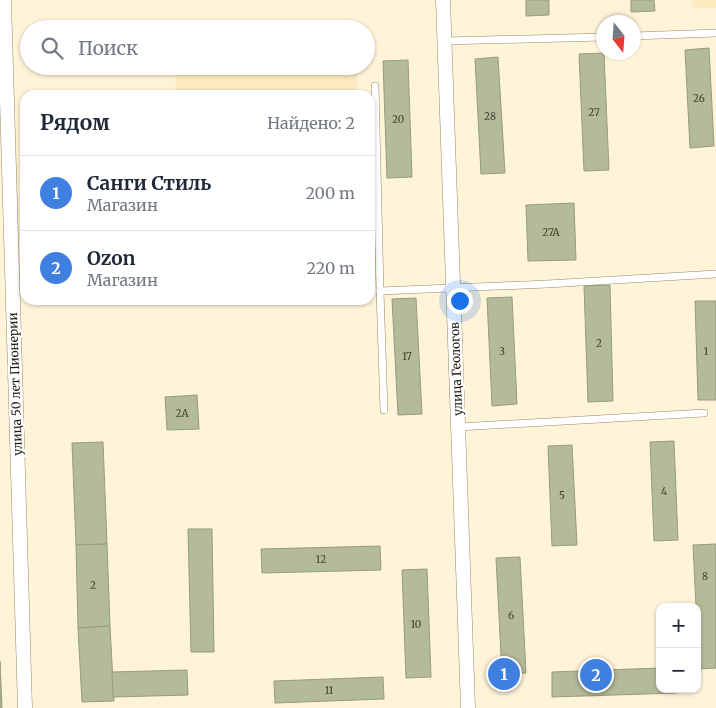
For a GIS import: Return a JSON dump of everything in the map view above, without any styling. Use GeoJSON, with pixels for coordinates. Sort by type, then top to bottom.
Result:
{"type":"FeatureCollection","features":[{"type":"Feature","properties":{"kind":"street","name":"улица 50 лет Пионерии"},"geometry":{"type":"LineString","coordinates":[[4,0],[25,708]]}},
{"type":"Feature","properties":{"kind":"street","name":"улица Геологов"},"geometry":{"type":"LineString","coordinates":[[443,0],[468,708]]}},
{"type":"Feature","properties":{"kind":"lane"},"geometry":{"type":"LineString","coordinates":[[641,36],[716,33]]}},
{"type":"Feature","properties":{"kind":"lane"},"geometry":{"type":"LineString","coordinates":[[445,41],[596,37]]}},
{"type":"Feature","properties":{"kind":"lane"},"geometry":{"type":"LineString","coordinates":[[376,86],[384,410]]}},
{"type":"Feature","properties":{"kind":"lane"},"geometry":{"type":"LineString","coordinates":[[380,290],[716,274]]}},
{"type":"Feature","properties":{"kind":"lane"},"geometry":{"type":"LineString","coordinates":[[458,427],[704,413]]}},
{"type":"Feature","properties":{"kind":"shaded area"},"geometry":{"type":"Polygon","coordinates":[[[692,0],[716,0],[716,8],[693,8],[692,0]]]}},
{"type":"Feature","properties":{"kind":"shaded area"},"geometry":{"type":"Polygon","coordinates":[[[175,75],[357,75],[357,90],[176,90],[175,75]]]}},
{"type":"Feature","properties":{"kind":"building"},"geometry":{"type":"Polygon","coordinates":[[[526,0],[549,0],[549,15],[526,16],[526,0]]]}},
{"type":"Feature","properties":{"kind":"building"},"geometry":{"type":"Polygon","coordinates":[[[631,0],[654,0],[655,11],[631,12],[631,0]]]}},
{"type":"Feature","properties":{"kind":"building"},"geometry":{"type":"Polygon","coordinates":[[[709,48],[714,146],[690,148],[685,50],[709,48]]]}},
{"type":"Feature","properties":{"kind":"building"},"geometry":{"type":"Polygon","coordinates":[[[596,53],[596,60],[604,60],[609,170],[584,171],[579,54],[596,53]]]}},
{"type":"Feature","properties":{"kind":"building"},"geometry":{"type":"Polygon","coordinates":[[[498,57],[505,173],[481,174],[475,59],[498,57]]]}},
{"type":"Feature","properties":{"kind":"building"},"geometry":{"type":"Polygon","coordinates":[[[408,60],[412,177],[387,178],[383,61],[408,60]]]}},
{"type":"Feature","properties":{"kind":"building"},"geometry":{"type":"Polygon","coordinates":[[[574,203],[576,260],[528,261],[526,205],[574,203]]]}},
{"type":"Feature","properties":{"kind":"building"},"geometry":{"type":"Polygon","coordinates":[[[610,285],[613,401],[588,402],[584,286],[610,285]]]}},
{"type":"Feature","properties":{"kind":"building"},"geometry":{"type":"Polygon","coordinates":[[[512,297],[517,404],[492,406],[487,298],[512,297]]]}},
{"type":"Feature","properties":{"kind":"building"},"geometry":{"type":"Polygon","coordinates":[[[416,298],[422,414],[398,415],[392,299],[416,298]]]}},
{"type":"Feature","properties":{"kind":"building"},"geometry":{"type":"Polygon","coordinates":[[[695,301],[716,301],[716,400],[698,400],[695,301]]]}},
{"type":"Feature","properties":{"kind":"building"},"geometry":{"type":"Polygon","coordinates":[[[197,395],[199,429],[167,430],[165,397],[197,395]]]}},
{"type":"Feature","properties":{"kind":"building"},"geometry":{"type":"Polygon","coordinates":[[[674,441],[678,540],[654,541],[650,442],[674,441]]]}},
{"type":"Feature","properties":{"kind":"building"},"geometry":{"type":"Polygon","coordinates":[[[103,442],[107,544],[76,545],[72,443],[103,442]]]}},
{"type":"Feature","properties":{"kind":"building"},"geometry":{"type":"Polygon","coordinates":[[[572,445],[577,545],[552,546],[548,446],[572,445]]]}},
{"type":"Feature","properties":{"kind":"building"},"geometry":{"type":"Polygon","coordinates":[[[188,529],[212,529],[214,652],[191,652],[188,529]]]}},
{"type":"Feature","properties":{"kind":"building"},"geometry":{"type":"Polygon","coordinates":[[[107,544],[110,626],[78,628],[76,545],[107,544]]]}},
{"type":"Feature","properties":{"kind":"building"},"geometry":{"type":"Polygon","coordinates":[[[716,544],[716,668],[701,669],[701,603],[696,603],[693,545],[716,544]]]}},
{"type":"Feature","properties":{"kind":"building"},"geometry":{"type":"Polygon","coordinates":[[[380,546],[381,570],[262,573],[261,549],[380,546]]]}},
{"type":"Feature","properties":{"kind":"building"},"geometry":{"type":"Polygon","coordinates":[[[520,557],[526,673],[502,674],[496,558],[520,557]]]}},
{"type":"Feature","properties":{"kind":"building"},"geometry":{"type":"Polygon","coordinates":[[[427,569],[431,677],[406,678],[402,570],[427,569]]]}},
{"type":"Feature","properties":{"kind":"building"},"geometry":{"type":"Polygon","coordinates":[[[110,626],[114,701],[82,702],[78,628],[110,626]]]}},
{"type":"Feature","properties":{"kind":"building"},"geometry":{"type":"Polygon","coordinates":[[[0,661],[2,708],[0,708],[0,661]]]}},
{"type":"Feature","properties":{"kind":"building"},"geometry":{"type":"Polygon","coordinates":[[[656,668],[656,693],[677,693],[552,697],[552,672],[656,668]]]}},
{"type":"Feature","properties":{"kind":"building"},"geometry":{"type":"Polygon","coordinates":[[[187,670],[188,695],[113,697],[112,672],[187,670]]]}},
{"type":"Feature","properties":{"kind":"building"},"geometry":{"type":"Polygon","coordinates":[[[383,677],[384,699],[275,703],[274,681],[383,677]]]}},
{"type":"Feature","properties":{"kind":"place","name":"Санги Стиль"},"geometry":{"type":"Point","coordinates":[504,674]}},
{"type":"Feature","properties":{"kind":"place","name":"Ozon"},"geometry":{"type":"Point","coordinates":[596,675]}}]}
